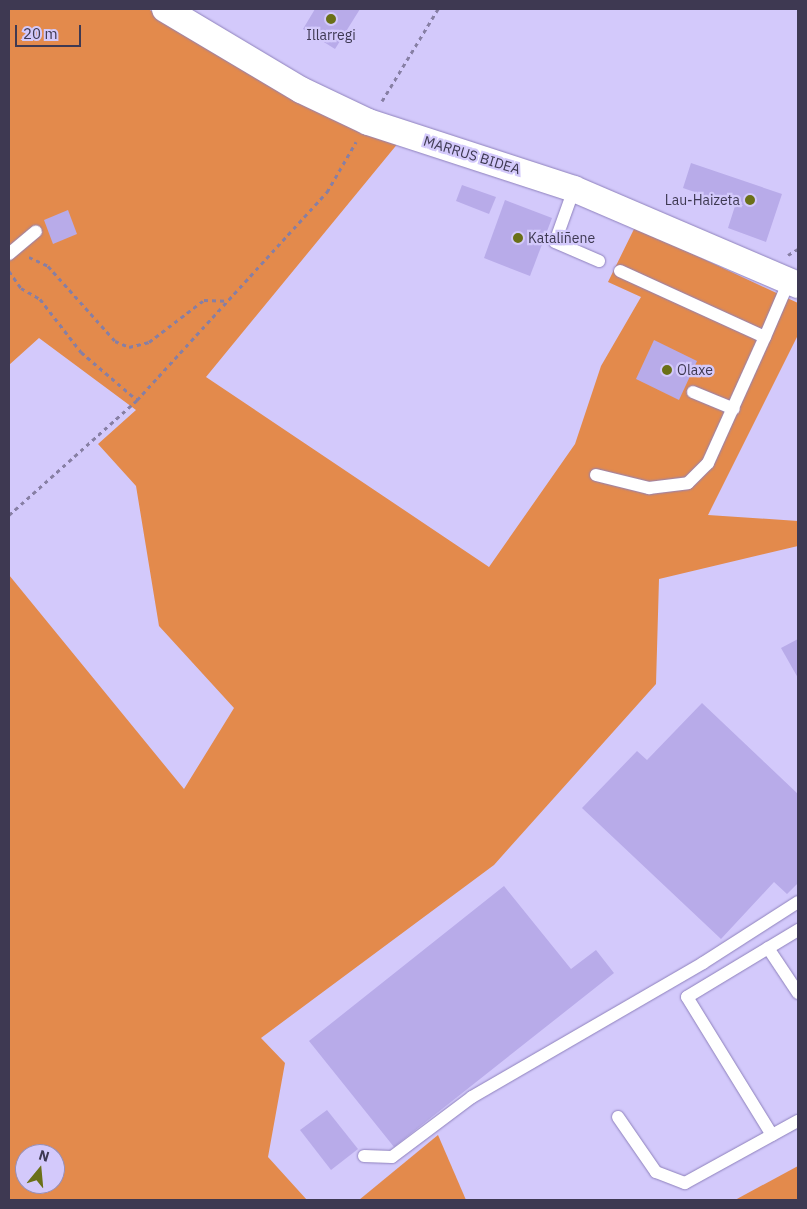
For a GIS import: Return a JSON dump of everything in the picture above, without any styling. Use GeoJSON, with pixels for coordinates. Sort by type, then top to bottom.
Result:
{"type":"FeatureCollection","features":[{"type":"Feature","properties":{"kind":"street","name":"MARRUS BIDEA"},"geometry":{"type":"LineString","coordinates":[[165,9],[301,90],[368,122],[574,189],[795,280]]}},
{"type":"Feature","properties":{"kind":"lane"},"geometry":{"type":"LineString","coordinates":[[574,189],[555,242],[599,261]]}},
{"type":"Feature","properties":{"kind":"lane"},"geometry":{"type":"LineString","coordinates":[[11,252],[36,231]]}},
{"type":"Feature","properties":{"kind":"lane"},"geometry":{"type":"LineString","coordinates":[[620,271],[765,337]]}},
{"type":"Feature","properties":{"kind":"lane"},"geometry":{"type":"LineString","coordinates":[[596,475],[649,488],[688,483],[708,463],[765,337],[795,280]]}},
{"type":"Feature","properties":{"kind":"lane"},"geometry":{"type":"LineString","coordinates":[[693,392],[734,409]]}},
{"type":"Feature","properties":{"kind":"lane"},"geometry":{"type":"LineString","coordinates":[[364,1156],[392,1157],[472,1097],[703,963],[798,902]]}},
{"type":"Feature","properties":{"kind":"lane"},"geometry":{"type":"LineString","coordinates":[[772,1135],[687,997],[798,930]]}},
{"type":"Feature","properties":{"kind":"lane"},"geometry":{"type":"LineString","coordinates":[[768,948],[798,993]]}},
{"type":"Feature","properties":{"kind":"lane"},"geometry":{"type":"LineString","coordinates":[[618,1117],[656,1172],[685,1183],[798,1121]]}},
{"type":"Feature","properties":{"kind":"path"},"geometry":{"type":"LineString","coordinates":[[9,515],[137,400],[327,192],[438,9]]}},
{"type":"Feature","properties":{"kind":"path"},"geometry":{"type":"LineString","coordinates":[[11,252],[48,266],[115,341],[129,347],[149,342],[204,300],[227,302]]}},
{"type":"Feature","properties":{"kind":"path"},"geometry":{"type":"LineString","coordinates":[[9,270],[21,288],[40,300],[81,352],[137,400]]}},
{"type":"Feature","properties":{"kind":"shaded area"},"geometry":{"type":"Polygon","coordinates":[[[9,9],[148,9],[345,124],[399,142],[206,377],[489,567],[575,444],[601,366],[641,297],[608,282],[635,227],[798,303],[798,335],[708,515],[798,521],[798,546],[659,579],[656,684],[494,865],[261,1038],[285,1063],[268,1157],[307,1200],[9,1200],[9,575],[184,789],[234,708],[159,626],[136,486],[98,444],[136,410],[39,338],[9,365],[9,9]]]}},
{"type":"Feature","properties":{"kind":"shaded area"},"geometry":{"type":"Polygon","coordinates":[[[438,1135],[466,1200],[359,1200],[438,1135]]]}},
{"type":"Feature","properties":{"kind":"shaded area"},"geometry":{"type":"Polygon","coordinates":[[[798,1166],[798,1200],[735,1200],[798,1166]]]}},
{"type":"Feature","properties":{"kind":"building","name":"Illarregi"},"geometry":{"type":"Polygon","coordinates":[[[315,9],[360,9],[335,49],[303,29],[315,9]]]}},
{"type":"Feature","properties":{"kind":"building","name":"Lau-Haizeta"},"geometry":{"type":"Polygon","coordinates":[[[691,163],[782,194],[766,242],[728,228],[735,206],[683,188],[691,163]]]}},
{"type":"Feature","properties":{"kind":"building"},"geometry":{"type":"Polygon","coordinates":[[[462,185],[496,197],[489,214],[456,201],[462,185]]]}},
{"type":"Feature","properties":{"kind":"building","name":"Kataliñene"},"geometry":{"type":"Polygon","coordinates":[[[505,200],[552,218],[530,276],[484,258],[505,200]]]}},
{"type":"Feature","properties":{"kind":"building"},"geometry":{"type":"Polygon","coordinates":[[[68,210],[77,234],[53,244],[44,220],[68,210]]]}},
{"type":"Feature","properties":{"kind":"building","name":"Olaxe"},"geometry":{"type":"Polygon","coordinates":[[[654,340],[697,361],[679,400],[636,379],[654,340]]]}},
{"type":"Feature","properties":{"kind":"building"},"geometry":{"type":"Polygon","coordinates":[[[798,639],[798,678],[781,648],[798,639]]]}},
{"type":"Feature","properties":{"kind":"building"},"geometry":{"type":"Polygon","coordinates":[[[702,703],[798,794],[798,883],[787,894],[774,882],[721,939],[582,808],[637,751],[647,760],[702,703]]]}},
{"type":"Feature","properties":{"kind":"building"},"geometry":{"type":"Polygon","coordinates":[[[504,886],[571,969],[596,950],[614,973],[394,1147],[309,1041],[504,886]]]}},
{"type":"Feature","properties":{"kind":"building"},"geometry":{"type":"Polygon","coordinates":[[[327,1110],[358,1149],[331,1170],[300,1130],[327,1110]]]}},
{"type":"Feature","properties":{"kind":"place","name":"Illarregi"},"geometry":{"type":"Point","coordinates":[331,19]}},
{"type":"Feature","properties":{"kind":"place","name":"Lau-Haizeta"},"geometry":{"type":"Point","coordinates":[750,200]}},
{"type":"Feature","properties":{"kind":"place","name":"Kataliñene"},"geometry":{"type":"Point","coordinates":[518,238]}},
{"type":"Feature","properties":{"kind":"place","name":"Olaxe"},"geometry":{"type":"Point","coordinates":[667,370]}}]}
